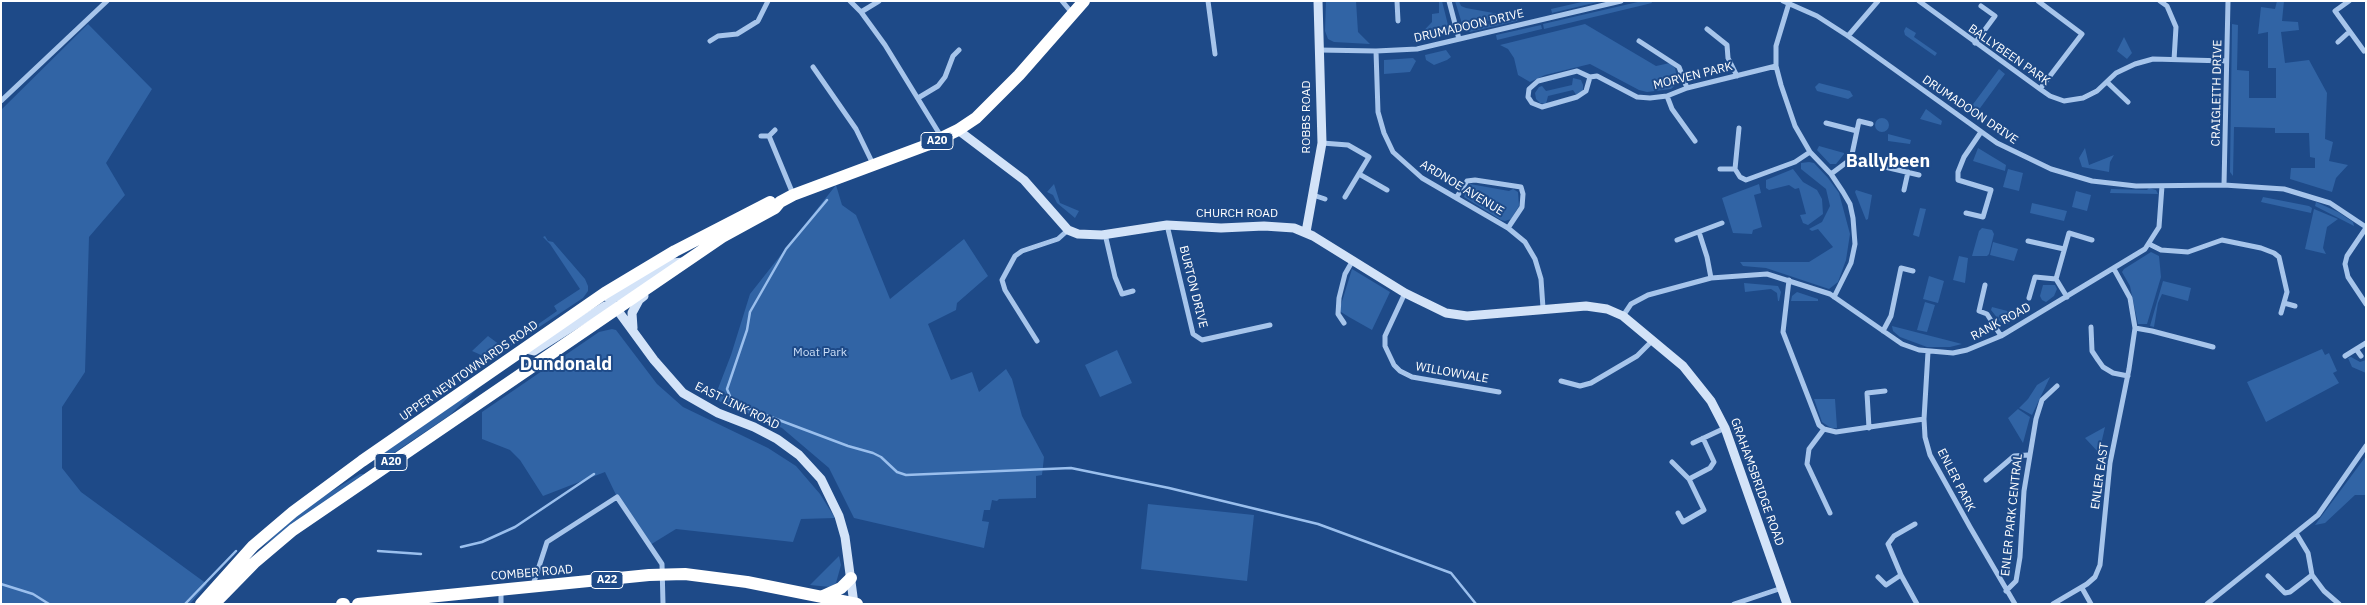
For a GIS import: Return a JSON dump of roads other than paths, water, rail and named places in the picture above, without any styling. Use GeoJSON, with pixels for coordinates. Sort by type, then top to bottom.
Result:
{"type":"FeatureCollection","features":[{"type":"Feature","properties":{"kind":"highway","name":"UPPER NEWTOWNARDS ROAD"},"geometry":{"type":"LineString","coordinates":[[201,604],[254,546],[294,512],[362,461],[526,349],[611,301],[673,269],[722,237],[775,208],[780,202],[793,195],[942,138],[958,130],[989,106],[1084,1]]}},
{"type":"Feature","properties":{"kind":"highway","name":"UPPER NEWTOWNARDS ROAD"},"geometry":{"type":"LineString","coordinates":[[214,604],[254,563],[293,530],[611,301],[676,251],[743,214],[771,201],[780,202]]}},
{"type":"Feature","properties":{"kind":"highway","name":"COMBER ROAD"},"geometry":{"type":"LineString","coordinates":[[358,604],[664,574],[710,576],[855,604]]}},
{"type":"Feature","properties":{"kind":"highway"},"geometry":{"type":"LineString","coordinates":[[821,597],[841,588],[851,578]]}},
{"type":"Feature","properties":{"kind":"street"},"geometry":{"type":"LineString","coordinates":[[1,101],[106,1]]}},
{"type":"Feature","properties":{"kind":"street"},"geometry":{"type":"LineString","coordinates":[[710,41],[718,36],[737,34],[758,21],[768,1]]}},
{"type":"Feature","properties":{"kind":"street"},"geometry":{"type":"LineString","coordinates":[[850,1],[861,12],[885,45],[942,138]]}},
{"type":"Feature","properties":{"kind":"street"},"geometry":{"type":"LineString","coordinates":[[861,12],[880,1]]}},
{"type":"Feature","properties":{"kind":"street"},"geometry":{"type":"LineString","coordinates":[[1062,1],[1072,13]]}},
{"type":"Feature","properties":{"kind":"street"},"geometry":{"type":"LineString","coordinates":[[1208,1],[1215,54]]}},
{"type":"Feature","properties":{"kind":"street","name":"ROBBS ROAD"},"geometry":{"type":"LineString","coordinates":[[1306,232],[1322,143],[1318,1]]}},
{"type":"Feature","properties":{"kind":"street"},"geometry":{"type":"LineString","coordinates":[[1397,1],[1398,21]]}},
{"type":"Feature","properties":{"kind":"street"},"geometry":{"type":"LineString","coordinates":[[1448,1],[1459,39]]}},
{"type":"Feature","properties":{"kind":"street","name":"DRUMADOON DRIVE"},"geometry":{"type":"LineString","coordinates":[[1319,50],[1376,51],[1417,49],[1621,1]]}},
{"type":"Feature","properties":{"kind":"street"},"geometry":{"type":"LineString","coordinates":[[1848,36],[1878,1]]}},
{"type":"Feature","properties":{"kind":"street","name":"BALLYBEEN PARK"},"geometry":{"type":"LineString","coordinates":[[1919,1],[2050,96],[2064,101],[2073,101],[2097,91],[2116,73],[2135,64],[2153,59],[2226,61]]}},
{"type":"Feature","properties":{"kind":"street"},"geometry":{"type":"LineString","coordinates":[[2160,1],[2167,6],[2176,27],[2174,60]]}},
{"type":"Feature","properties":{"kind":"street","name":"CRAIGLEITH DRIVE"},"geometry":{"type":"LineString","coordinates":[[2224,185],[2228,1]]}},
{"type":"Feature","properties":{"kind":"street"},"geometry":{"type":"LineString","coordinates":[[2350,1],[2335,11],[2364,51]]}},
{"type":"Feature","properties":{"kind":"street"},"geometry":{"type":"LineString","coordinates":[[1786,2],[1778,38],[1776,66],[1790,114],[1810,152],[1831,174],[1852,210],[1855,244],[1851,263],[1834,297]]}},
{"type":"Feature","properties":{"kind":"street","name":"DRUMADOON DRIVE"},"geometry":{"type":"LineString","coordinates":[[1786,2],[1816,16],[1848,36],[1980,132],[2015,153],[2072,176],[2113,184],[2263,186],[2302,193],[2330,203],[2366,228]]}},
{"type":"Feature","properties":{"kind":"street"},"geometry":{"type":"LineString","coordinates":[[2039,2],[2082,34],[2040,89]]}},
{"type":"Feature","properties":{"kind":"street"},"geometry":{"type":"LineString","coordinates":[[1975,43],[1995,16],[1981,6]]}},
{"type":"Feature","properties":{"kind":"street"},"geometry":{"type":"LineString","coordinates":[[1707,29],[1727,45],[1728,58],[1736,76]]}},
{"type":"Feature","properties":{"kind":"street"},"geometry":{"type":"LineString","coordinates":[[2338,42],[2349,32]]}},
{"type":"Feature","properties":{"kind":"street"},"geometry":{"type":"LineString","coordinates":[[1639,41],[1680,68],[1687,88]]}},
{"type":"Feature","properties":{"kind":"street"},"geometry":{"type":"LineString","coordinates":[[918,98],[938,86],[945,77],[953,56],[958,50]]}},
{"type":"Feature","properties":{"kind":"street","name":"ARDNOE AVENUE"},"geometry":{"type":"LineString","coordinates":[[1376,51],[1378,112],[1384,133],[1394,152],[1422,178],[1508,228],[1525,242],[1532,253],[1541,279],[1543,308]]}},
{"type":"Feature","properties":{"kind":"street","name":"MORVEN PARK"},"geometry":{"type":"LineString","coordinates":[[1590,77],[1586,91],[1578,97],[1542,107],[1532,103],[1528,97],[1528,89],[1538,81],[1577,71],[1590,77],[1597,76],[1637,97],[1667,96],[1687,88],[1776,66]]}},
{"type":"Feature","properties":{"kind":"street"},"geometry":{"type":"LineString","coordinates":[[814,67],[856,130],[873,164]]}},
{"type":"Feature","properties":{"kind":"street"},"geometry":{"type":"LineString","coordinates":[[2107,82],[2128,102]]}},
{"type":"Feature","properties":{"kind":"street"},"geometry":{"type":"LineString","coordinates":[[1667,96],[1672,109],[1695,141]]}},
{"type":"Feature","properties":{"kind":"street"},"geometry":{"type":"LineString","coordinates":[[1831,174],[1852,159],[1858,121],[1871,124]]}},
{"type":"Feature","properties":{"kind":"street"},"geometry":{"type":"LineString","coordinates":[[1826,123],[1857,130]]}},
{"type":"Feature","properties":{"kind":"street"},"geometry":{"type":"LineString","coordinates":[[1739,128],[1735,170],[1740,177],[1746,180],[1795,162],[1810,152]]}},
{"type":"Feature","properties":{"kind":"street"},"geometry":{"type":"LineString","coordinates":[[761,136],[769,136],[775,130]]}},
{"type":"Feature","properties":{"kind":"street"},"geometry":{"type":"LineString","coordinates":[[958,130],[1024,180],[1068,230],[1058,239],[1022,250],[1015,256],[1002,280],[1005,290],[1037,340]]}},
{"type":"Feature","properties":{"kind":"street"},"geometry":{"type":"LineString","coordinates":[[1966,213],[1983,217],[1991,190],[1958,180],[1958,172],[1964,157],[1980,132]]}},
{"type":"Feature","properties":{"kind":"street"},"geometry":{"type":"LineString","coordinates":[[769,136],[793,195]]}},
{"type":"Feature","properties":{"kind":"street"},"geometry":{"type":"LineString","coordinates":[[1322,143],[1348,144],[1369,157],[1345,197]]}},
{"type":"Feature","properties":{"kind":"street"},"geometry":{"type":"LineString","coordinates":[[1852,159],[1919,175]]}},
{"type":"Feature","properties":{"kind":"street"},"geometry":{"type":"LineString","coordinates":[[1720,169],[1735,170]]}},
{"type":"Feature","properties":{"kind":"street"},"geometry":{"type":"LineString","coordinates":[[1904,190],[1908,172]]}},
{"type":"Feature","properties":{"kind":"street"},"geometry":{"type":"LineString","coordinates":[[1359,174],[1387,190]]}},
{"type":"Feature","properties":{"kind":"street"},"geometry":{"type":"LineString","coordinates":[[1456,198],[1467,181],[1521,187],[1524,194],[1522,207],[1508,228]]}},
{"type":"Feature","properties":{"kind":"street","name":"RANK ROAD"},"geometry":{"type":"LineString","coordinates":[[1623,316],[1631,304],[1648,295],[1711,278],[1767,274],[1820,290],[1834,297],[1902,344],[1928,352],[1953,353],[1967,350],[2001,336],[2145,249],[2159,227],[2162,186]]}},
{"type":"Feature","properties":{"kind":"street"},"geometry":{"type":"LineString","coordinates":[[1313,194],[1326,199]]}},
{"type":"Feature","properties":{"kind":"street"},"geometry":{"type":"LineString","coordinates":[[1677,240],[1722,224]]}},
{"type":"Feature","properties":{"kind":"street","name":"CHURCH ROAD"},"geometry":{"type":"LineString","coordinates":[[1068,230],[1078,234],[1105,234],[1167,225],[1221,228],[1264,226],[1294,228],[1306,232],[1438,311],[1455,315],[1543,308],[1597,307],[1623,316]]}},
{"type":"Feature","properties":{"kind":"street","name":"BURTON DRIVE"},"geometry":{"type":"LineString","coordinates":[[1167,225],[1193,334],[1202,340],[1270,325]]}},
{"type":"Feature","properties":{"kind":"street"},"geometry":{"type":"LineString","coordinates":[[2366,228],[2347,256],[2345,264],[2348,277],[2366,304]]}},
{"type":"Feature","properties":{"kind":"street"},"geometry":{"type":"LineString","coordinates":[[1698,232],[1707,257],[1711,278]]}},
{"type":"Feature","properties":{"kind":"street"},"geometry":{"type":"LineString","coordinates":[[2067,297],[2056,279],[2068,233],[2092,240]]}},
{"type":"Feature","properties":{"kind":"street"},"geometry":{"type":"LineString","coordinates":[[1105,234],[1115,277],[1122,294],[1133,291]]}},
{"type":"Feature","properties":{"kind":"street"},"geometry":{"type":"LineString","coordinates":[[2149,244],[2161,250],[2188,252],[2222,240],[2261,248],[2274,253],[2279,257],[2287,292],[2281,313]]}},
{"type":"Feature","properties":{"kind":"street"},"geometry":{"type":"LineString","coordinates":[[2028,241],[2064,249]]}},
{"type":"Feature","properties":{"kind":"street"},"geometry":{"type":"LineString","coordinates":[[1344,323],[1338,314],[1339,298],[1346,274],[1353,260]]}},
{"type":"Feature","properties":{"kind":"street"},"geometry":{"type":"LineString","coordinates":[[611,301],[672,263],[684,262]]}},
{"type":"Feature","properties":{"kind":"street"},"geometry":{"type":"LineString","coordinates":[[1883,331],[1891,316],[1901,268],[1912,271]]}},
{"type":"Feature","properties":{"kind":"street"},"geometry":{"type":"LineString","coordinates":[[634,331],[632,318],[636,304],[669,279],[673,269]]}},
{"type":"Feature","properties":{"kind":"street","name":"ENLER EAST"},"geometry":{"type":"LineString","coordinates":[[2054,604],[2082,588],[2095,577],[2100,564],[2110,463],[2128,376],[2134,328],[2130,298],[2114,269]]}},
{"type":"Feature","properties":{"kind":"street"},"geometry":{"type":"LineString","coordinates":[[2029,298],[2035,277],[2056,279]]}},
{"type":"Feature","properties":{"kind":"street"},"geometry":{"type":"LineString","coordinates":[[1789,280],[1783,332],[1819,425],[1824,430],[1836,432],[1924,419]]}},
{"type":"Feature","properties":{"kind":"street"},"geometry":{"type":"LineString","coordinates":[[1985,285],[1979,311],[1988,314],[2001,336]]}},
{"type":"Feature","properties":{"kind":"street","name":"WILLOWVALE"},"geometry":{"type":"LineString","coordinates":[[1406,293],[1385,336],[1386,346],[1394,366],[1412,377],[1499,392]]}},
{"type":"Feature","properties":{"kind":"street","name":"EAST LINK ROAD"},"geometry":{"type":"LineString","coordinates":[[611,301],[654,360],[683,393],[718,413],[754,427],[777,439],[799,455],[814,471],[831,495],[839,516],[855,604]]}},
{"type":"Feature","properties":{"kind":"street"},"geometry":{"type":"LineString","coordinates":[[2284,303],[2295,306]]}},
{"type":"Feature","properties":{"kind":"street","name":"GRAHAMSBRIDGE ROAD"},"geometry":{"type":"LineString","coordinates":[[1623,316],[1653,339],[1695,378],[1711,401],[1725,428],[1787,604]]}},
{"type":"Feature","properties":{"kind":"street"},"geometry":{"type":"LineString","coordinates":[[2091,327],[2092,350],[2103,367],[2113,373],[2128,376]]}},
{"type":"Feature","properties":{"kind":"street"},"geometry":{"type":"LineString","coordinates":[[2134,328],[2214,347]]}},
{"type":"Feature","properties":{"kind":"street"},"geometry":{"type":"LineString","coordinates":[[1561,381],[1580,386],[1591,383],[1637,356],[1653,339]]}},
{"type":"Feature","properties":{"kind":"street"},"geometry":{"type":"LineString","coordinates":[[2345,356],[2366,343]]}},
{"type":"Feature","properties":{"kind":"street"},"geometry":{"type":"LineString","coordinates":[[2356,349],[2361,356]]}},
{"type":"Feature","properties":{"kind":"street","name":"ENLER PARK"},"geometry":{"type":"LineString","coordinates":[[1928,352],[1924,419],[1925,437],[1939,473],[2015,604]]}},
{"type":"Feature","properties":{"kind":"street","name":"ENLER PARK CENTRAL"},"geometry":{"type":"LineString","coordinates":[[2006,591],[2016,581],[2028,455],[2042,400],[2057,386]]}},
{"type":"Feature","properties":{"kind":"street"},"geometry":{"type":"LineString","coordinates":[[1869,428],[1867,393],[1885,391]]}},
{"type":"Feature","properties":{"kind":"street"},"geometry":{"type":"LineString","coordinates":[[1693,443],[1725,428]]}},
{"type":"Feature","properties":{"kind":"street"},"geometry":{"type":"LineString","coordinates":[[1824,430],[1809,449],[1807,464],[1830,514]]}},
{"type":"Feature","properties":{"kind":"street"},"geometry":{"type":"LineString","coordinates":[[1690,479],[1710,468],[1714,462],[1703,438]]}},
{"type":"Feature","properties":{"kind":"street"},"geometry":{"type":"LineString","coordinates":[[2207,604],[2318,514],[2366,446]]}},
{"type":"Feature","properties":{"kind":"street"},"geometry":{"type":"LineString","coordinates":[[1986,480],[2014,456],[2028,455]]}},
{"type":"Feature","properties":{"kind":"street"},"geometry":{"type":"LineString","coordinates":[[1672,462],[1690,479],[1704,510],[1683,522],[1678,513]]}},
{"type":"Feature","properties":{"kind":"street"},"geometry":{"type":"LineString","coordinates":[[532,588],[547,542],[617,497],[662,564],[664,574],[663,604]]}},
{"type":"Feature","properties":{"kind":"street"},"geometry":{"type":"LineString","coordinates":[[1914,524],[1894,536],[1888,544],[1901,575],[1917,604]]}},
{"type":"Feature","properties":{"kind":"street"},"geometry":{"type":"LineString","coordinates":[[2296,533],[2308,553],[2312,575],[2324,591],[2339,604]]}},
{"type":"Feature","properties":{"kind":"street"},"geometry":{"type":"LineString","coordinates":[[1878,577],[1886,585],[1901,575]]}},
{"type":"Feature","properties":{"kind":"street"},"geometry":{"type":"LineString","coordinates":[[2268,576],[2286,593],[2312,575]]}},
{"type":"Feature","properties":{"kind":"street"},"geometry":{"type":"LineString","coordinates":[[1734,604],[1782,588]]}},
{"type":"Feature","properties":{"kind":"street"},"geometry":{"type":"LineString","coordinates":[[2082,588],[2091,604]]}},
{"type":"Feature","properties":{"kind":"street"},"geometry":{"type":"LineString","coordinates":[[501,590],[501,604]]}},
{"type":"Feature","properties":{"kind":"waterway"},"geometry":{"type":"LineString","coordinates":[[827,200],[786,249],[750,312],[747,330],[727,389],[732,401],[848,446],[873,453],[881,457],[897,472],[906,475],[1071,468],[1169,488],[1318,524],[1451,573],[1476,604]]}},
{"type":"Feature","properties":{"kind":"waterway"},"geometry":{"type":"LineString","coordinates":[[461,547],[482,542],[515,527],[594,474]]}},
{"type":"Feature","properties":{"kind":"waterway"},"geometry":{"type":"LineString","coordinates":[[185,604],[236,551]]}},
{"type":"Feature","properties":{"kind":"waterway"},"geometry":{"type":"LineString","coordinates":[[378,551],[421,554]]}},
{"type":"Feature","properties":{"kind":"waterway"},"geometry":{"type":"LineString","coordinates":[[1,584],[33,594],[49,604]]}},
{"type":"Feature","properties":{"kind":"district","name":"Ballybeen"},"geometry":{"type":"Point","coordinates":[1888,162]}},
{"type":"Feature","properties":{"kind":"district","name":"Dundonald"},"geometry":{"type":"Point","coordinates":[566,365]}},
{"type":"Feature","properties":{"kind":"park label","name":"Moat Park"},"geometry":{"type":"Point","coordinates":[820,353]}}]}
